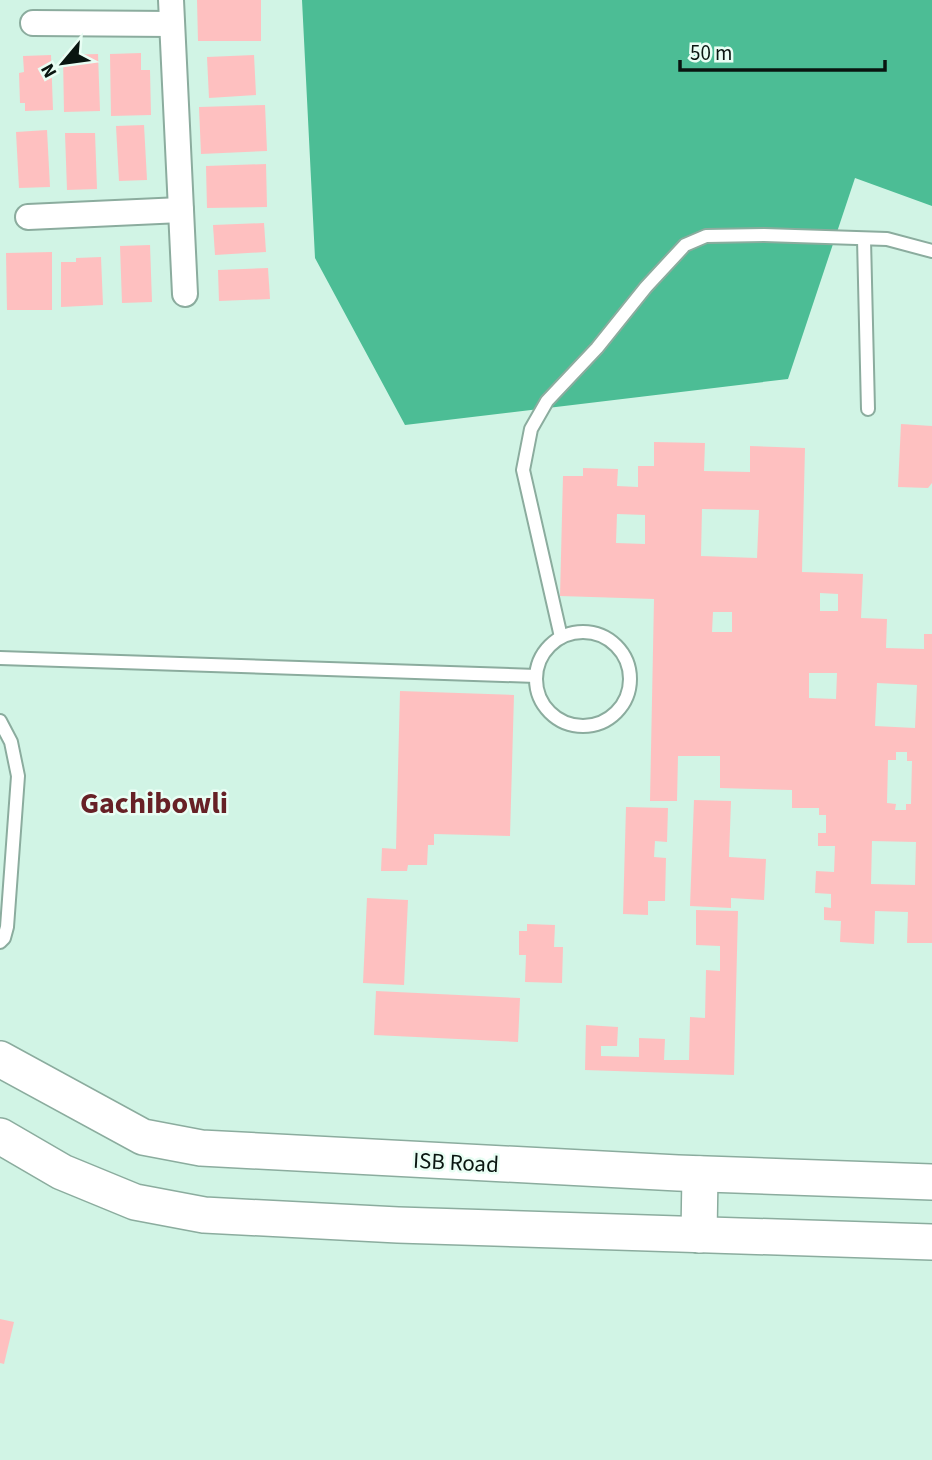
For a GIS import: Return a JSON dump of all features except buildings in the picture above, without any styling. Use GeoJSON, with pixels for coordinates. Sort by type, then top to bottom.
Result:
{"type":"FeatureCollection","features":[{"type":"Feature","properties":{"kind":"main road","name":"ISB Road"},"geometry":{"type":"LineString","coordinates":[[0,1059],[143,1137],[201,1148],[700,1174],[932,1182]]}},
{"type":"Feature","properties":{"kind":"main road"},"geometry":{"type":"LineString","coordinates":[[0,1136],[62,1172],[135,1202],[204,1215],[398,1226],[932,1242]]}},
{"type":"Feature","properties":{"kind":"main road"},"geometry":{"type":"LineString","coordinates":[[699,1235],[700,1174]]}},
{"type":"Feature","properties":{"kind":"street"},"geometry":{"type":"LineString","coordinates":[[33,23],[171,12],[185,294]]}},
{"type":"Feature","properties":{"kind":"street"},"geometry":{"type":"LineString","coordinates":[[27,217],[181,210]]}},
{"type":"Feature","properties":{"kind":"lane"},"geometry":{"type":"LineString","coordinates":[[561,637],[523,470],[531,429],[547,401],[597,348],[646,286],[685,245],[706,236],[764,235],[887,240],[932,251]]}},
{"type":"Feature","properties":{"kind":"lane"},"geometry":{"type":"LineString","coordinates":[[864,239],[868,409]]}},
{"type":"Feature","properties":{"kind":"lane"},"geometry":{"type":"LineString","coordinates":[[579,631],[598,634],[614,643],[625,658],[630,677],[627,696],[617,712],[602,722],[583,726],[565,722],[549,711],[539,695],[536,676],[538,664],[551,644],[561,637],[579,631]]}},
{"type":"Feature","properties":{"kind":"lane"},"geometry":{"type":"LineString","coordinates":[[0,658],[536,676]]}},
{"type":"Feature","properties":{"kind":"lane"},"geometry":{"type":"LineString","coordinates":[[0,721],[12,742],[18,776],[7,927],[4,939],[0,942]]}},
{"type":"Feature","properties":{"kind":"green space"},"geometry":{"type":"Polygon","coordinates":[[[302,0],[932,0],[932,206],[855,178],[788,379],[405,425],[315,258],[302,0]]]}},
{"type":"Feature","properties":{"kind":"district","name":"Gachibowli"},"geometry":{"type":"Point","coordinates":[154,803]}}]}
